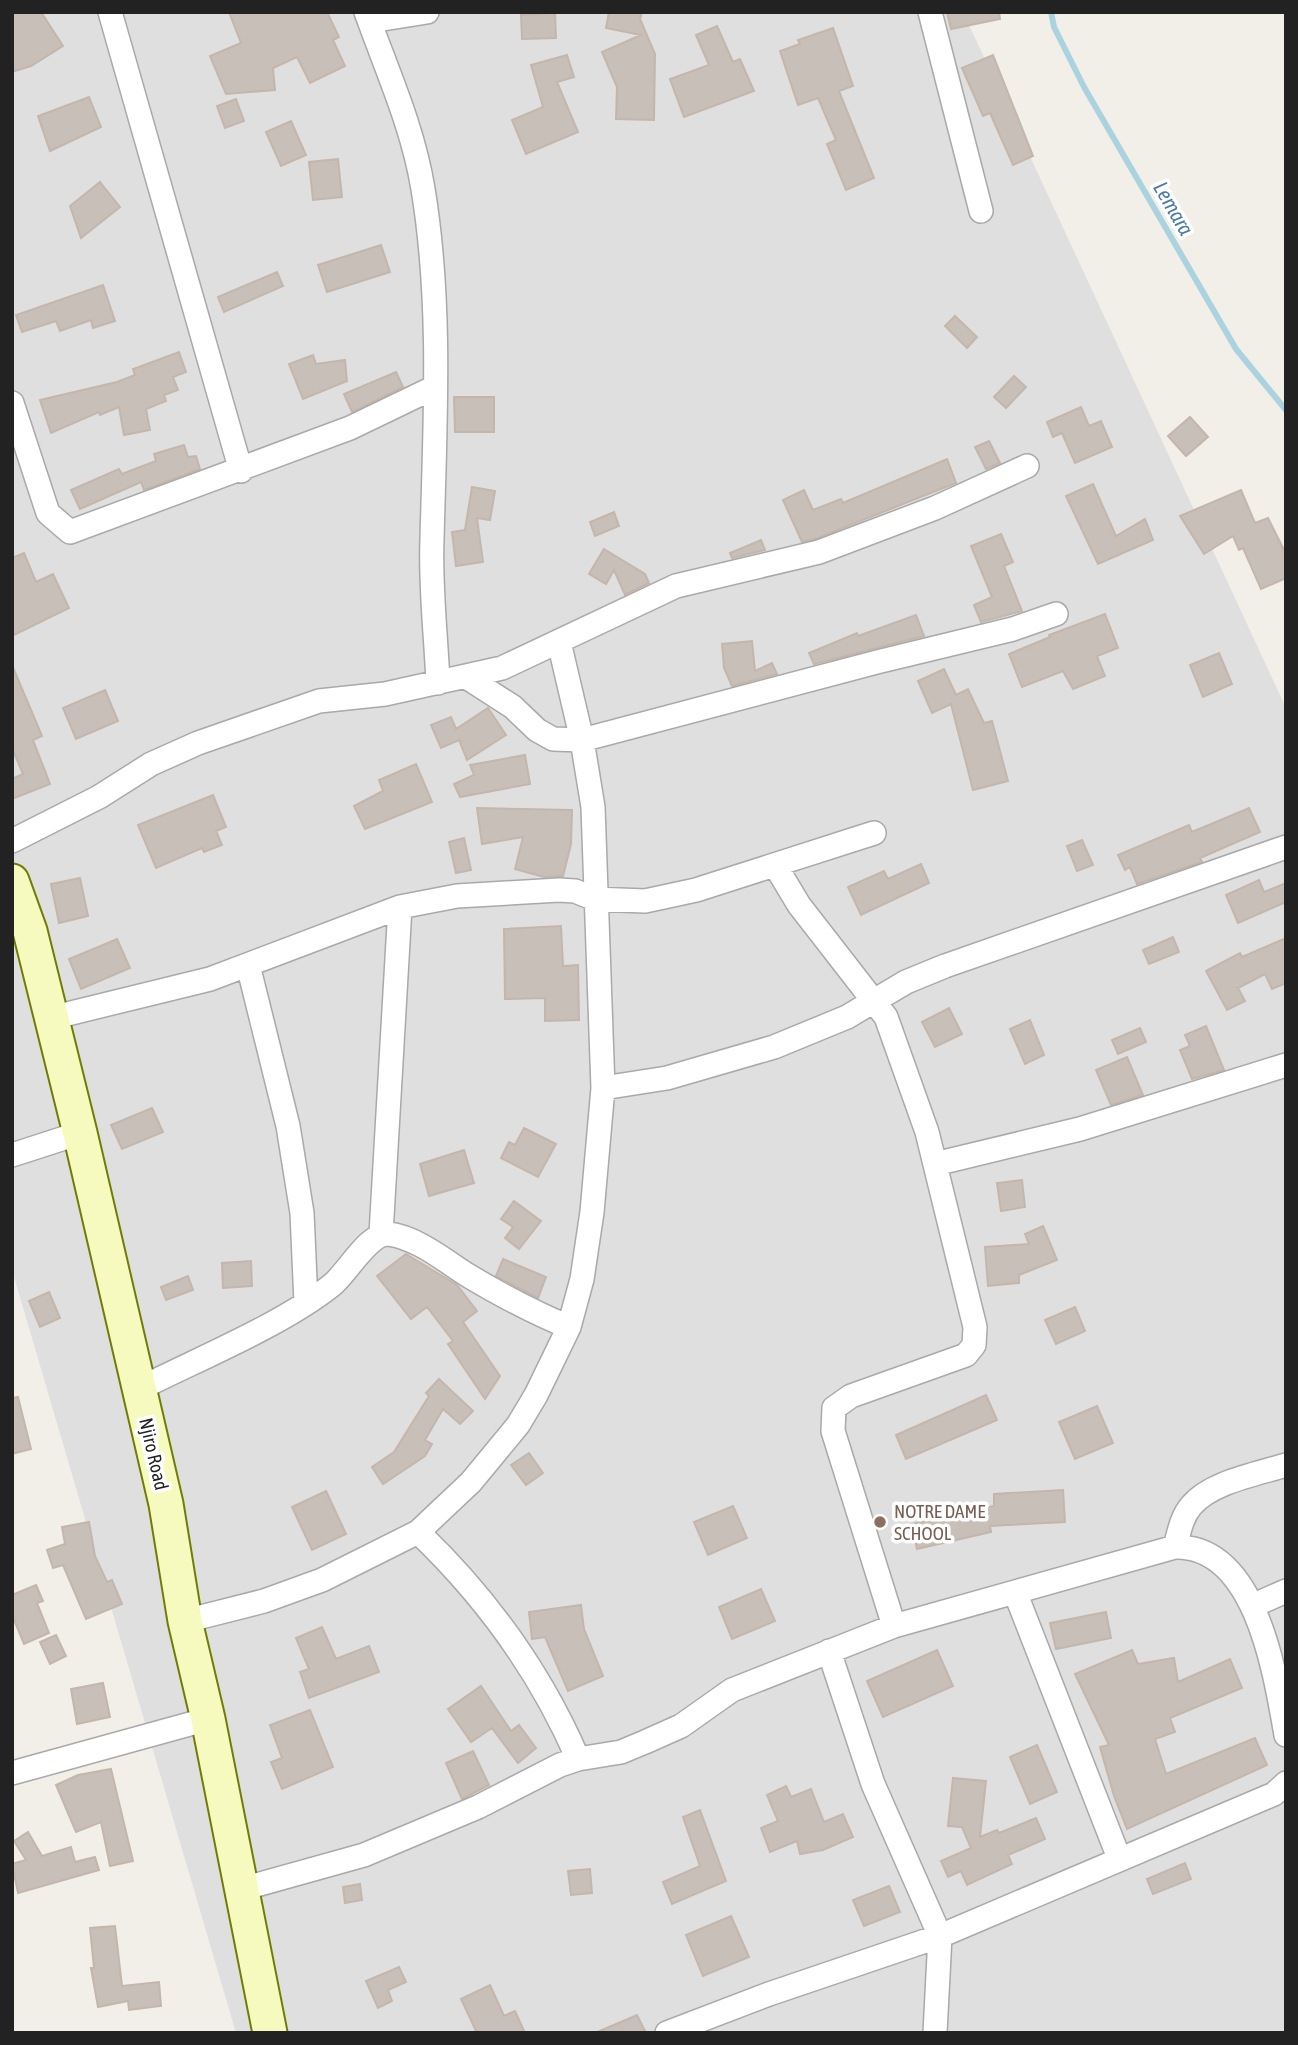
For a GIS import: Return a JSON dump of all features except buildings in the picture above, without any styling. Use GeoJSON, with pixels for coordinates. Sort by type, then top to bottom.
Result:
{"type":"FeatureCollection","features":[{"type":"Feature","properties":{"kind":"street"},"geometry":{"type":"LineString","coordinates":[[110,12],[241,471]]}},
{"type":"Feature","properties":{"kind":"street"},"geometry":{"type":"LineString","coordinates":[[366,14],[383,19],[427,12]]}},
{"type":"Feature","properties":{"kind":"street"},"geometry":{"type":"LineString","coordinates":[[930,12],[981,211]]}},
{"type":"Feature","properties":{"kind":"street"},"geometry":{"type":"LineString","coordinates":[[366,14],[411,134],[424,190],[436,325],[432,542],[438,683]]}},
{"type":"Feature","properties":{"kind":"street"},"geometry":{"type":"LineString","coordinates":[[12,403],[48,513],[70,532],[241,471],[350,428],[435,387]]}},
{"type":"Feature","properties":{"kind":"street"},"geometry":{"type":"LineString","coordinates":[[12,841],[99,797],[151,764],[198,743],[319,701],[385,694],[468,678],[502,668],[676,586],[819,552],[935,508],[1027,466]]}},
{"type":"Feature","properties":{"kind":"street"},"geometry":{"type":"LineString","coordinates":[[468,678],[513,707],[537,730],[553,739],[582,740],[1013,629],[1056,614]]}},
{"type":"Feature","properties":{"kind":"street"},"geometry":{"type":"LineString","coordinates":[[186,1621],[264,1601],[322,1580],[418,1532],[471,1482],[518,1425],[536,1395],[569,1327],[582,1279],[592,1212],[603,1088],[595,899],[596,849],[582,740],[559,642]]}},
{"type":"Feature","properties":{"kind":"street"},"geometry":{"type":"LineString","coordinates":[[51,1018],[166,991],[248,965],[400,907],[457,896],[524,891],[575,891],[595,899],[645,901],[696,890],[874,833]]}},
{"type":"Feature","properties":{"kind":"street"},"geometry":{"type":"LineString","coordinates":[[603,1088],[667,1077],[774,1047],[847,1017],[906,982],[945,966],[1286,847]]}},
{"type":"Feature","properties":{"kind":"street"},"geometry":{"type":"LineString","coordinates":[[775,865],[807,916],[875,1000],[895,1040],[935,1164],[975,1327],[974,1345],[966,1355],[851,1396],[834,1408],[833,1431],[894,1626]]}},
{"type":"Feature","properties":{"kind":"street","name":"Njiro Road"},"geometry":{"type":"LineString","coordinates":[[12,881],[30,931],[80,1133],[166,1504],[186,1621],[270,2033]]}},
{"type":"Feature","properties":{"kind":"street"},"geometry":{"type":"LineString","coordinates":[[381,1234],[400,907]]}},
{"type":"Feature","properties":{"kind":"street"},"geometry":{"type":"LineString","coordinates":[[248,965],[291,1139],[302,1213],[306,1303]]}},
{"type":"Feature","properties":{"kind":"street"},"geometry":{"type":"LineString","coordinates":[[935,1164],[1080,1129],[1286,1065]]}},
{"type":"Feature","properties":{"kind":"street"},"geometry":{"type":"LineString","coordinates":[[12,1155],[80,1133]]}},
{"type":"Feature","properties":{"kind":"street"},"geometry":{"type":"LineString","coordinates":[[139,1389],[306,1303],[341,1278],[369,1240],[381,1234],[400,1237],[425,1249],[518,1303],[569,1327]]}},
{"type":"Feature","properties":{"kind":"street"},"geometry":{"type":"LineString","coordinates":[[1175,1547],[1182,1522],[1190,1507],[1202,1496],[1286,1465]]}},
{"type":"Feature","properties":{"kind":"street"},"geometry":{"type":"LineString","coordinates":[[418,1532],[472,1586],[518,1646],[545,1691],[578,1759]]}},
{"type":"Feature","properties":{"kind":"street"},"geometry":{"type":"LineString","coordinates":[[242,1889],[364,1855],[478,1807],[578,1759],[621,1752],[681,1726],[732,1690],[894,1626],[1106,1564],[1175,1547],[1195,1547],[1213,1556],[1236,1577],[1277,1659],[1286,1735]]}},
{"type":"Feature","properties":{"kind":"street"},"geometry":{"type":"LineString","coordinates":[[1252,1606],[1286,1591]]}},
{"type":"Feature","properties":{"kind":"street"},"geometry":{"type":"LineString","coordinates":[[1015,1592],[1119,1858]]}},
{"type":"Feature","properties":{"kind":"street"},"geometry":{"type":"LineString","coordinates":[[829,1651],[873,1784],[940,1936],[935,2033]]}},
{"type":"Feature","properties":{"kind":"street"},"geometry":{"type":"LineString","coordinates":[[12,1773],[208,1719]]}},
{"type":"Feature","properties":{"kind":"street"},"geometry":{"type":"LineString","coordinates":[[667,2033],[769,1994],[940,1936],[1274,1794],[1286,1783]]}},
{"type":"Feature","properties":{"kind":"shaded area"},"geometry":{"type":"Polygon","coordinates":[[[12,12],[963,12],[1286,708],[1286,2033],[236,2033],[12,1270],[12,12]]]}},
{"type":"Feature","properties":{"kind":"waterway","name":"Lemara"},"geometry":{"type":"LineString","coordinates":[[1051,12],[1054,27],[1084,87],[1236,349],[1286,410]]}},
{"type":"Feature","properties":{"kind":"place","name":"NOTRE DAME SCHOOL"},"geometry":{"type":"Point","coordinates":[880,1522]}}]}
